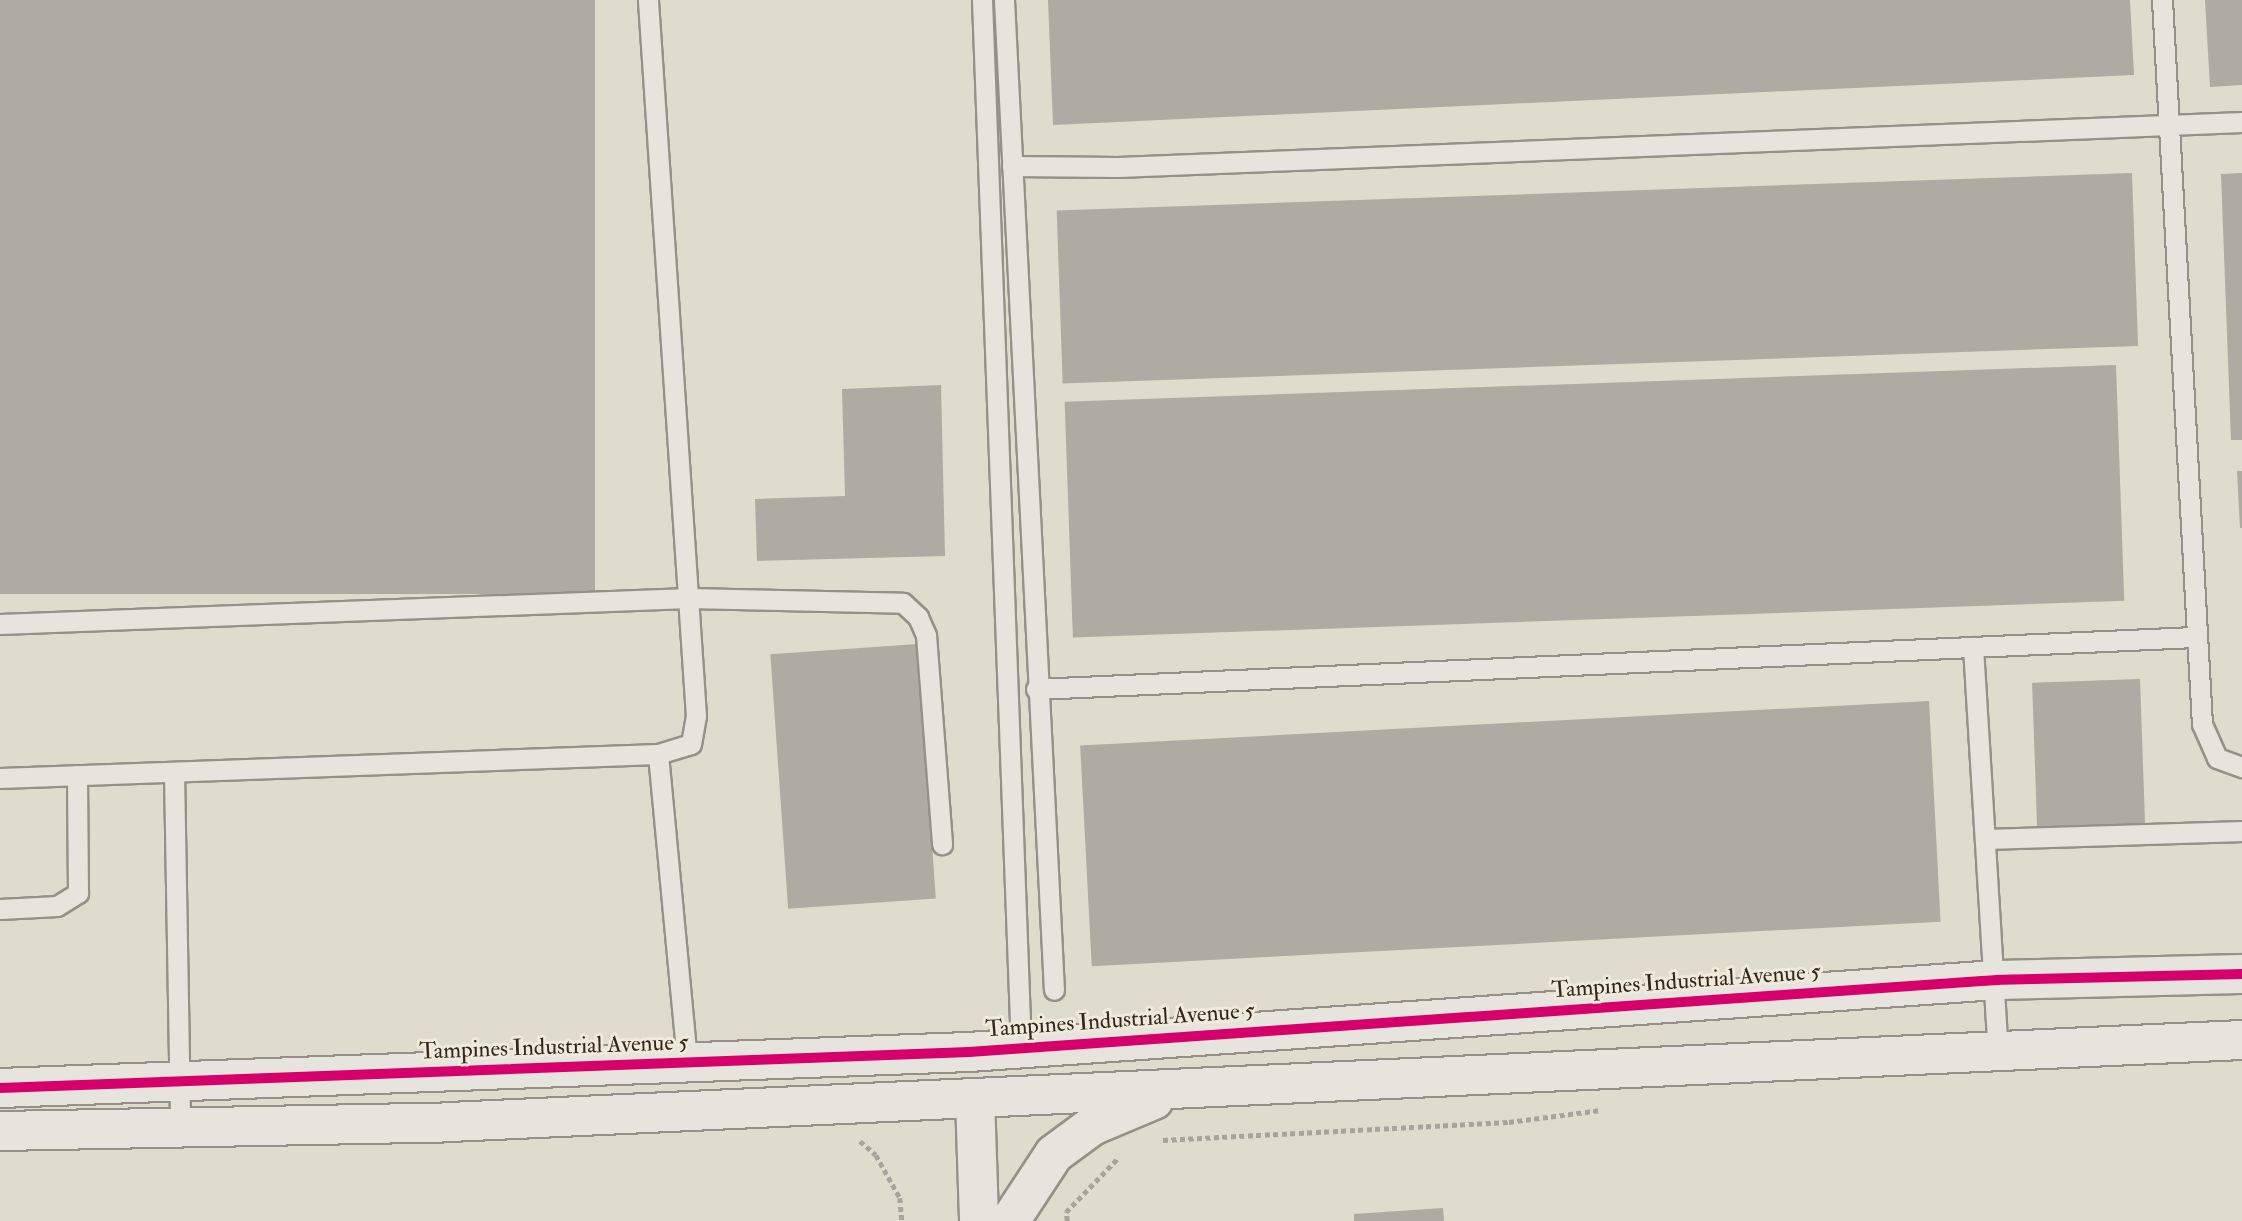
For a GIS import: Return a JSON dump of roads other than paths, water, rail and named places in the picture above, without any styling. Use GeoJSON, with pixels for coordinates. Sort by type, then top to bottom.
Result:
{"type":"FeatureCollection","features":[{"type":"Feature","properties":{"kind":"street","name":"Tampines Industrial Avenue 5"},"geometry":{"type":"LineString","coordinates":[[0,1088],[179,1079],[968,1052],[1997,980],[2242,974]]}},
{"type":"Feature","properties":{"kind":"street"},"geometry":{"type":"LineString","coordinates":[[0,1131],[180,1128],[975,1098],[1998,1054],[2242,1040]]}},
{"type":"Feature","properties":{"kind":"street"},"geometry":{"type":"LineString","coordinates":[[1010,1221],[1054,1154],[1092,1126],[1178,1089]]}},
{"type":"Feature","properties":{"kind":"street"},"geometry":{"type":"LineString","coordinates":[[975,1098],[979,1221]]}},
{"type":"Feature","properties":{"kind":"lane"},"geometry":{"type":"LineString","coordinates":[[0,778],[658,754],[691,744],[697,730],[648,0]]}},
{"type":"Feature","properties":{"kind":"lane"},"geometry":{"type":"LineString","coordinates":[[982,0],[1021,1048]]}},
{"type":"Feature","properties":{"kind":"lane"},"geometry":{"type":"LineString","coordinates":[[1004,0],[1036,689],[1054,990]]}},
{"type":"Feature","properties":{"kind":"lane"},"geometry":{"type":"LineString","coordinates":[[2162,0],[2195,637],[2207,746],[2217,758],[2242,767]]}},
{"type":"Feature","properties":{"kind":"lane"},"geometry":{"type":"LineString","coordinates":[[1012,166],[1118,167],[2242,122]]}},
{"type":"Feature","properties":{"kind":"lane"},"geometry":{"type":"LineString","coordinates":[[0,624],[689,598],[903,603],[918,617],[926,635],[942,844]]}},
{"type":"Feature","properties":{"kind":"lane"},"geometry":{"type":"LineString","coordinates":[[1036,689],[2195,637]]}},
{"type":"Feature","properties":{"kind":"lane"},"geometry":{"type":"LineString","coordinates":[[1973,647],[1997,980],[1998,1054]]}},
{"type":"Feature","properties":{"kind":"lane"},"geometry":{"type":"LineString","coordinates":[[658,754],[687,1063]]}},
{"type":"Feature","properties":{"kind":"lane"},"geometry":{"type":"LineString","coordinates":[[174,772],[180,1128]]}},
{"type":"Feature","properties":{"kind":"lane"},"geometry":{"type":"LineString","coordinates":[[0,909],[57,906],[78,893],[77,775]]}},
{"type":"Feature","properties":{"kind":"lane"},"geometry":{"type":"LineString","coordinates":[[1987,839],[2242,831]]}},
{"type":"Feature","properties":{"kind":"lane"},"geometry":{"type":"LineString","coordinates":[[968,1052],[975,1098]]}}]}
